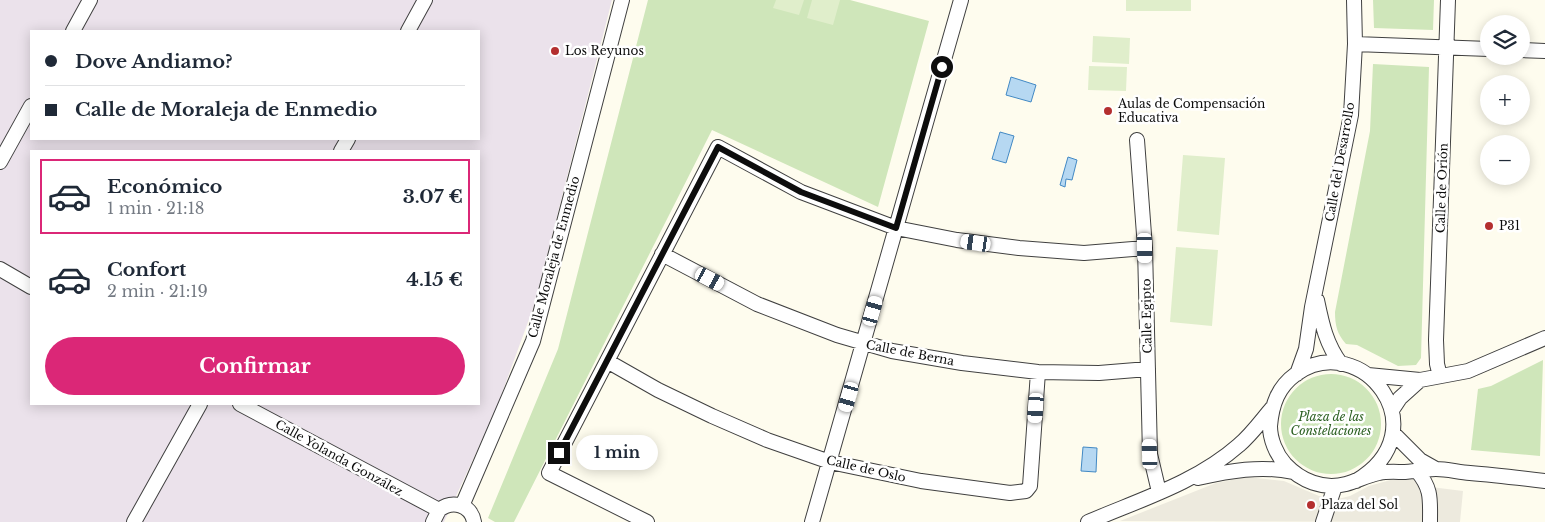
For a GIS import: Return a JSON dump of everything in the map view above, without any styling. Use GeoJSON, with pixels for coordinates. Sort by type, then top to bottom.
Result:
{"type":"FeatureCollection","features":[{"type":"Feature","properties":{"kind":"street"},"geometry":{"type":"LineString","coordinates":[[74,30],[90,0]]}},
{"type":"Feature","properties":{"kind":"street"},"geometry":{"type":"LineString","coordinates":[[409,30],[425,0]]}},
{"type":"Feature","properties":{"kind":"street","name":"Calle Moraleja de Enmedio"},"geometry":{"type":"LineString","coordinates":[[462,506],[533,341],[622,0]]}},
{"type":"Feature","properties":{"kind":"street"},"geometry":{"type":"LineString","coordinates":[[812,522],[961,0]]}},
{"type":"Feature","properties":{"kind":"street","name":"Calle del Desarrollo"},"geometry":{"type":"LineString","coordinates":[[1297,374],[1306,349],[1312,307],[1351,115],[1355,44],[1354,0]]}},
{"type":"Feature","properties":{"kind":"street","name":"Calle de Orión"},"geometry":{"type":"LineString","coordinates":[[1440,376],[1437,364],[1436,340],[1448,0]]}},
{"type":"Feature","properties":{"kind":"street"},"geometry":{"type":"LineString","coordinates":[[1355,44],[1480,49]]}},
{"type":"Feature","properties":{"kind":"street"},"geometry":{"type":"LineString","coordinates":[[1530,50],[1545,51]]}},
{"type":"Feature","properties":{"kind":"street"},"geometry":{"type":"LineString","coordinates":[[0,162],[30,108]]}},
{"type":"Feature","properties":{"kind":"street","name":"Calle Egipto"},"geometry":{"type":"LineString","coordinates":[[1136,140],[1145,248],[1150,454],[1159,492]]}},
{"type":"Feature","properties":{"kind":"street"},"geometry":{"type":"LineString","coordinates":[[647,522],[549,473],[718,147],[801,192],[896,228],[957,240],[1019,248],[1084,253],[1145,248]]}},
{"type":"Feature","properties":{"kind":"street","name":"Calle de Berna"},"geometry":{"type":"LineString","coordinates":[[662,254],[757,304],[864,344],[892,351],[962,363],[1038,372],[1099,372],[1148,369]]}},
{"type":"Feature","properties":{"kind":"street"},"geometry":{"type":"LineString","coordinates":[[0,269],[30,286]]}},
{"type":"Feature","properties":{"kind":"street","name":"Calle del Desarrollo"},"geometry":{"type":"LineString","coordinates":[[1315,293],[1323,331],[1332,353],[1341,364]]}},
{"type":"Feature","properties":{"kind":"street"},"geometry":{"type":"LineString","coordinates":[[1368,375],[1420,380],[1468,371],[1545,338]]}},
{"type":"Feature","properties":{"kind":"street","name":"Calle de Oslo"},"geometry":{"type":"LineString","coordinates":[[607,361],[658,390],[712,416],[766,440],[830,462],[947,485],[1010,493],[1026,490],[1030,486],[1038,372]]}},
{"type":"Feature","properties":{"kind":"street"},"geometry":{"type":"LineString","coordinates":[[1088,522],[1185,481],[1221,459],[1239,445],[1272,408],[1285,384],[1297,374],[1326,363],[1341,364],[1355,368],[1368,375],[1383,391],[1392,410],[1393,433],[1381,462],[1370,473],[1356,481]]}},
{"type":"Feature","properties":{"kind":"street"},"geometry":{"type":"LineString","coordinates":[[1392,410],[1400,398],[1420,380]]}},
{"type":"Feature","properties":{"kind":"street"},"geometry":{"type":"LineString","coordinates":[[134,522],[199,405]]}},
{"type":"Feature","properties":{"kind":"street","name":"Calle Yolanda González"},"geometry":{"type":"LineString","coordinates":[[242,405],[436,516]]}},
{"type":"Feature","properties":{"kind":"street"},"geometry":{"type":"LineString","coordinates":[[1272,408],[1270,429],[1274,445],[1281,460],[1293,472],[1312,483],[1335,486],[1379,473],[1436,469],[1545,481]]}},
{"type":"Feature","properties":{"kind":"street"},"geometry":{"type":"LineString","coordinates":[[1393,433],[1420,460],[1436,469]]}},
{"type":"Feature","properties":{"kind":"street"},"geometry":{"type":"LineString","coordinates":[[1185,481],[1258,469],[1278,469],[1293,472]]}},
{"type":"Feature","properties":{"kind":"street"},"geometry":{"type":"LineString","coordinates":[[1417,471],[1426,483],[1430,501],[1430,522]]}},
{"type":"Feature","properties":{"kind":"street"},"geometry":{"type":"LineString","coordinates":[[1324,522],[1335,486]]}},
{"type":"Feature","properties":{"kind":"street"},"geometry":{"type":"LineString","coordinates":[[436,516],[452,504],[462,506],[468,510],[474,522]]}},
{"type":"Feature","properties":{"kind":"shaded area"},"geometry":{"type":"Polygon","coordinates":[[[0,0],[612,0],[535,303],[495,412],[444,522],[0,522],[0,0]]]}},
{"type":"Feature","properties":{"kind":"shaded area","name":"Plaza del Sol"},"geometry":{"type":"Polygon","coordinates":[[[1247,477],[1284,481],[1319,496],[1338,499],[1350,496],[1369,486],[1394,479],[1415,479],[1423,486],[1463,491],[1460,522],[1120,521],[1216,483],[1247,477]]]}},
{"type":"Feature","properties":{"kind":"green space"},"geometry":{"type":"Polygon","coordinates":[[[648,0],[850,0],[929,21],[878,207],[712,130],[514,522],[495,522],[488,518],[558,349],[648,0]]]}},
{"type":"Feature","properties":{"kind":"green space"},"geometry":{"type":"Polygon","coordinates":[[[776,0],[804,0],[799,15],[773,8],[776,0]]]}},
{"type":"Feature","properties":{"kind":"green space"},"geometry":{"type":"Polygon","coordinates":[[[812,0],[840,0],[833,25],[807,18],[812,0]]]}},
{"type":"Feature","properties":{"kind":"green space"},"geometry":{"type":"Polygon","coordinates":[[[1126,0],[1191,0],[1191,11],[1126,11],[1126,0]]]}},
{"type":"Feature","properties":{"kind":"green space"},"geometry":{"type":"Polygon","coordinates":[[[1373,0],[1434,0],[1433,30],[1374,28],[1373,0]]]}},
{"type":"Feature","properties":{"kind":"green space"},"geometry":{"type":"Polygon","coordinates":[[[1093,36],[1130,38],[1129,64],[1092,62],[1093,36]]]}},
{"type":"Feature","properties":{"kind":"green space"},"geometry":{"type":"Polygon","coordinates":[[[1373,64],[1429,67],[1421,358],[1416,365],[1398,366],[1357,345],[1346,344],[1337,329],[1335,321],[1335,312],[1370,131],[1373,64]]]}},
{"type":"Feature","properties":{"kind":"green space"},"geometry":{"type":"Polygon","coordinates":[[[1089,66],[1127,67],[1126,91],[1088,90],[1089,66]]]}},
{"type":"Feature","properties":{"kind":"green space"},"geometry":{"type":"Polygon","coordinates":[[[1183,155],[1225,158],[1219,235],[1177,231],[1183,155]]]}},
{"type":"Feature","properties":{"kind":"green space"},"geometry":{"type":"Polygon","coordinates":[[[1176,247],[1218,250],[1212,326],[1170,322],[1176,247]]]}},
{"type":"Feature","properties":{"kind":"green space"},"geometry":{"type":"Polygon","coordinates":[[[1543,360],[1540,456],[1471,450],[1478,389],[1491,386],[1543,360]]]}},
{"type":"Feature","properties":{"kind":"green space","name":"Plaza de las Constelaciones"},"geometry":{"type":"Polygon","coordinates":[[[1331,374],[1350,378],[1366,389],[1377,405],[1381,424],[1377,443],[1366,459],[1350,470],[1331,474],[1312,470],[1296,459],[1285,443],[1281,424],[1285,405],[1296,389],[1312,378],[1331,374]]]}},
{"type":"Feature","properties":{"kind":"water"},"geometry":{"type":"Polygon","coordinates":[[[1011,77],[1036,85],[1031,102],[1006,95],[1011,77]]]}},
{"type":"Feature","properties":{"kind":"water"},"geometry":{"type":"Polygon","coordinates":[[[1000,132],[1014,136],[1006,163],[992,159],[1000,132]]]}},
{"type":"Feature","properties":{"kind":"water"},"geometry":{"type":"Polygon","coordinates":[[[1068,157],[1077,160],[1072,180],[1066,179],[1065,187],[1060,185],[1068,157]]]}},
{"type":"Feature","properties":{"kind":"water"},"geometry":{"type":"Polygon","coordinates":[[[1083,447],[1097,448],[1096,472],[1081,471],[1083,447]]]}},
{"type":"Feature","properties":{"kind":"place","name":"Los Reyunos"},"geometry":{"type":"Point","coordinates":[555,51]}},
{"type":"Feature","properties":{"kind":"place","name":"Aulas de Compensación Educativa"},"geometry":{"type":"Point","coordinates":[1108,111]}},
{"type":"Feature","properties":{"kind":"place","name":"P31"},"geometry":{"type":"Point","coordinates":[1489,226]}},
{"type":"Feature","properties":{"kind":"place","name":"Plaza del Sol"},"geometry":{"type":"Point","coordinates":[1311,505]}},
{"type":"Feature","properties":{"kind":"route"},"geometry":{"type":"LineString","coordinates":[[559,453],[718,147],[801,192],[896,228],[942,67]]}}]}
